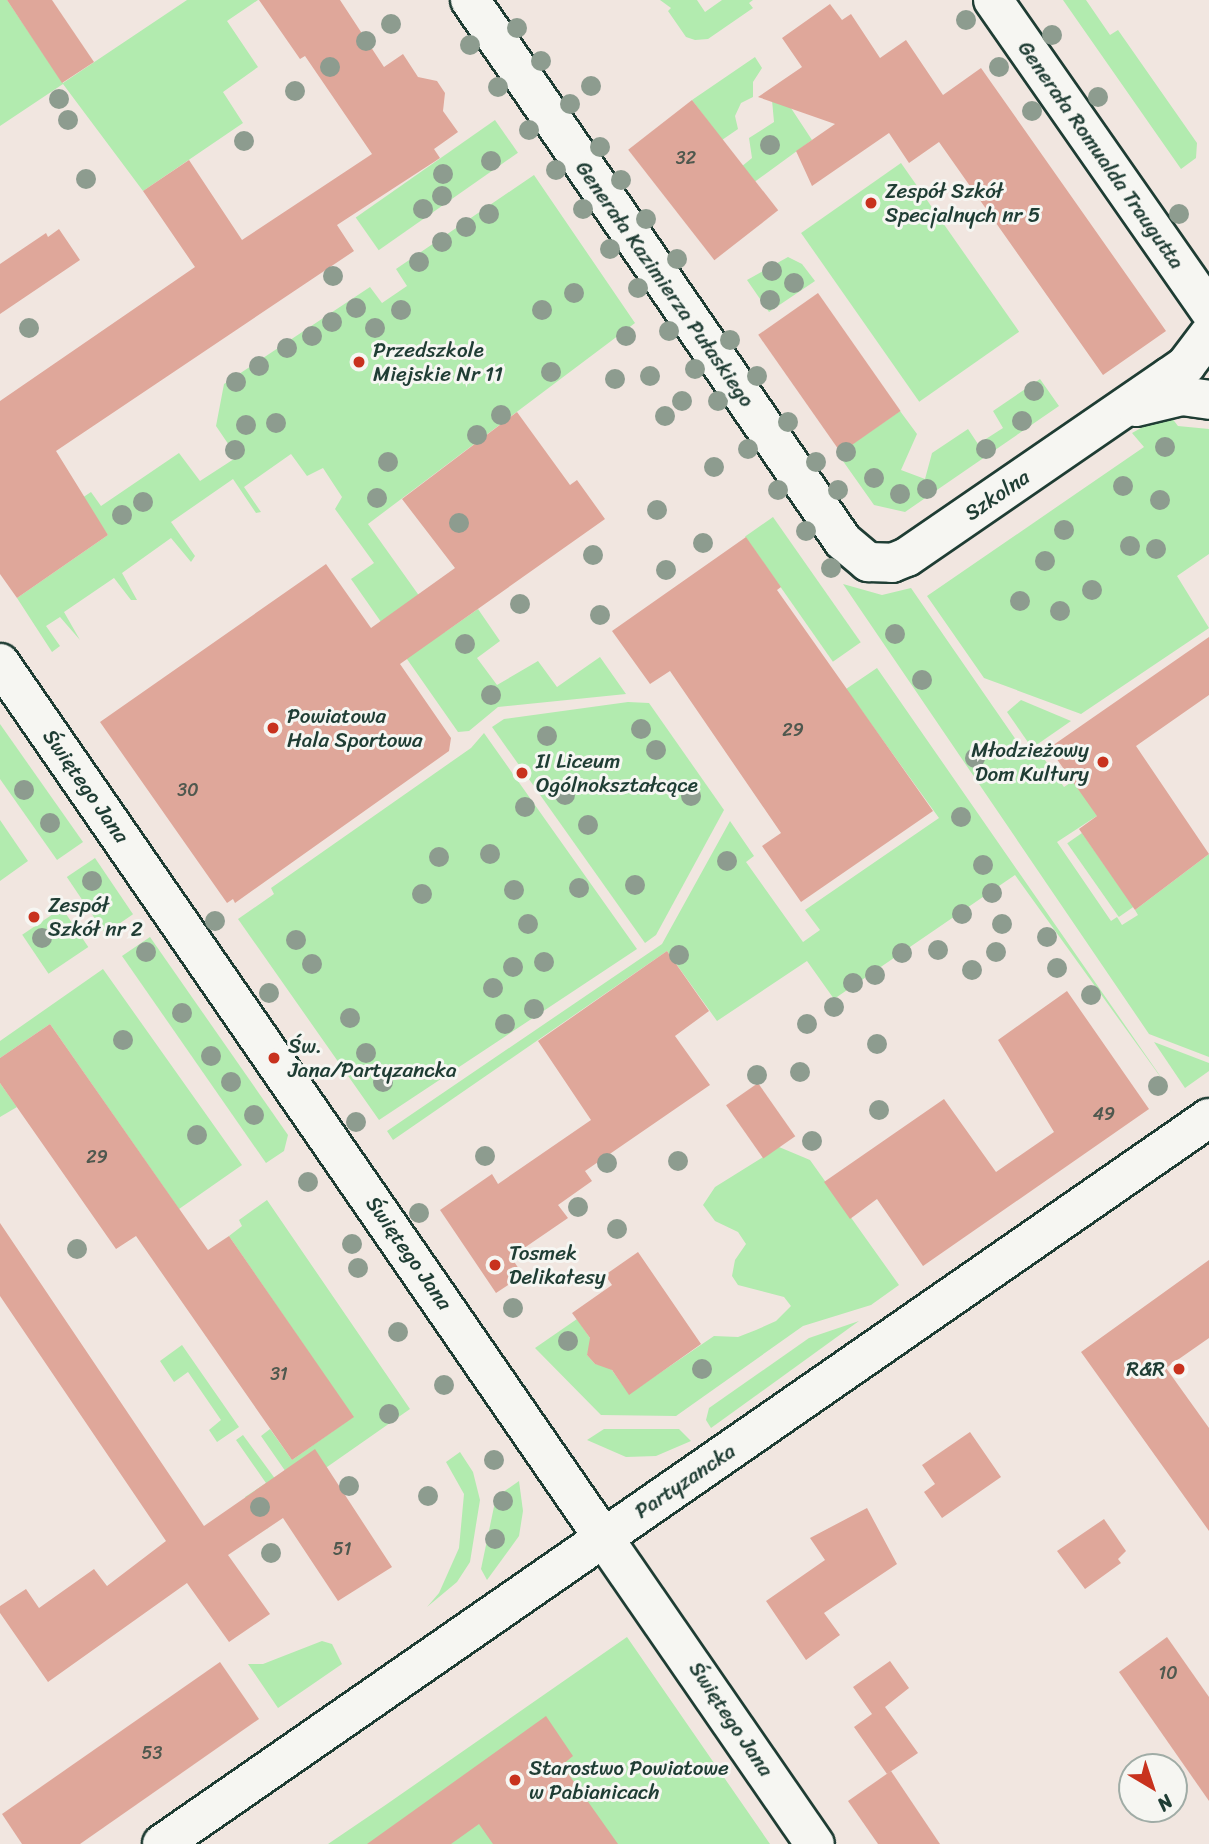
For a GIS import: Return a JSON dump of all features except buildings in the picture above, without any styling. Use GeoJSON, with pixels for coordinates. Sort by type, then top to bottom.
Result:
{"type":"FeatureCollection","features":[{"type":"Feature","properties":{"kind":"main road","name":"Generała Kazimierza Pułaskiego"},"geometry":{"type":"LineString","coordinates":[[470,0],[843,541],[867,562]]}},
{"type":"Feature","properties":{"kind":"main road","name":"Generała Romualda Traugutta"},"geometry":{"type":"LineString","coordinates":[[993,0],[1209,310]]}},
{"type":"Feature","properties":{"kind":"main road","name":"Szkolna"},"geometry":{"type":"LineString","coordinates":[[867,562],[892,563],[906,557],[1186,365],[1209,335]]}},
{"type":"Feature","properties":{"kind":"main road","name":"Szkolna"},"geometry":{"type":"LineString","coordinates":[[1121,410],[1182,396],[1209,400]]}},
{"type":"Feature","properties":{"kind":"main road","name":"Świętego Jana"},"geometry":{"type":"LineString","coordinates":[[0,663],[815,1844]]}},
{"type":"Feature","properties":{"kind":"main road","name":"Partyzancka"},"geometry":{"type":"LineString","coordinates":[[162,1844],[1209,1118]]}},
{"type":"Feature","properties":{"kind":"green space"},"geometry":{"type":"Polygon","coordinates":[[[0,0],[7,0],[63,83],[187,0],[258,0],[227,21],[258,67],[223,92],[243,123],[143,191],[63,84],[0,126],[0,0]]]}},
{"type":"Feature","properties":{"kind":"green space"},"geometry":{"type":"Polygon","coordinates":[[[660,0],[697,0],[705,12],[722,0],[753,0],[749,3],[753,8],[708,39],[695,40],[686,37],[668,11],[671,8],[660,0]]]}},
{"type":"Feature","properties":{"kind":"green space"},"geometry":{"type":"Polygon","coordinates":[[[1063,0],[1086,0],[1110,35],[1118,30],[1197,143],[1196,158],[1181,169],[1063,0]]]}},
{"type":"Feature","properties":{"kind":"green space"},"geometry":{"type":"Polygon","coordinates":[[[755,57],[762,68],[753,82],[753,97],[741,103],[735,116],[738,129],[722,140],[692,100],[755,57]]]}},
{"type":"Feature","properties":{"kind":"green space"},"geometry":{"type":"Polygon","coordinates":[[[772,100],[787,102],[812,140],[753,183],[741,167],[752,158],[749,138],[774,122],[772,100]]]}},
{"type":"Feature","properties":{"kind":"green space"},"geometry":{"type":"Polygon","coordinates":[[[495,120],[518,153],[379,250],[356,218],[495,120]]]}},
{"type":"Feature","properties":{"kind":"green space"},"geometry":{"type":"Polygon","coordinates":[[[901,163],[1019,332],[919,402],[801,233],[901,163]]]}},
{"type":"Feature","properties":{"kind":"green space"},"geometry":{"type":"Polygon","coordinates":[[[534,175],[635,323],[368,524],[445,632],[478,609],[500,641],[477,658],[497,685],[538,661],[557,687],[600,657],[626,694],[498,707],[469,731],[458,732],[351,579],[374,563],[335,509],[342,497],[323,468],[307,476],[291,454],[244,487],[261,512],[256,513],[233,479],[171,522],[195,556],[191,562],[171,538],[122,573],[137,600],[131,600],[114,578],[64,612],[80,640],[60,617],[46,626],[60,646],[52,652],[17,598],[108,535],[82,498],[91,492],[101,506],[179,453],[200,481],[237,457],[216,426],[224,384],[370,287],[382,303],[407,286],[396,269],[534,175]]]}},
{"type":"Feature","properties":{"kind":"green space"},"geometry":{"type":"Polygon","coordinates":[[[788,257],[802,264],[815,281],[769,312],[747,280],[788,257]]]}},
{"type":"Feature","properties":{"kind":"green space"},"geometry":{"type":"Polygon","coordinates":[[[1040,379],[1059,406],[905,512],[874,505],[838,454],[900,411],[917,434],[901,470],[925,479],[932,453],[968,429],[978,444],[1003,428],[993,411],[1040,379]]]}},
{"type":"Feature","properties":{"kind":"green space"},"geometry":{"type":"Polygon","coordinates":[[[1168,413],[1178,426],[1209,429],[1209,554],[1177,576],[1209,628],[1081,714],[984,678],[927,596],[1144,447],[1132,433],[1168,413]]]}},
{"type":"Feature","properties":{"kind":"green space"},"geometry":{"type":"Polygon","coordinates":[[[773,517],[861,642],[833,662],[745,537],[773,517]]]}},
{"type":"Feature","properties":{"kind":"green space"},"geometry":{"type":"Polygon","coordinates":[[[843,584],[882,595],[911,588],[1030,760],[1040,753],[1064,787],[1082,775],[1106,810],[1057,842],[1111,921],[1117,917],[1122,925],[1138,915],[1135,910],[1209,854],[1209,1057],[1149,1034],[843,584]]]}},
{"type":"Feature","properties":{"kind":"green space"},"geometry":{"type":"Polygon","coordinates":[[[877,668],[1172,1093],[1015,875],[834,999],[807,961],[717,1021],[667,951],[393,1140],[387,1131],[662,944],[730,821],[754,856],[746,862],[803,942],[820,930],[805,910],[939,818],[846,689],[877,668]]]}},
{"type":"Feature","properties":{"kind":"green space"},"geometry":{"type":"Polygon","coordinates":[[[1021,700],[1071,721],[1032,748],[1007,712],[1021,700]]]}},
{"type":"Feature","properties":{"kind":"green space"},"geometry":{"type":"Polygon","coordinates":[[[628,702],[649,703],[724,810],[656,935],[645,943],[492,727],[504,719],[628,702]]]}},
{"type":"Feature","properties":{"kind":"green space"},"geometry":{"type":"Polygon","coordinates":[[[0,724],[83,842],[57,860],[0,779],[0,724]]]}},
{"type":"Feature","properties":{"kind":"green space"},"geometry":{"type":"Polygon","coordinates":[[[484,733],[637,949],[379,1120],[238,919],[274,894],[271,888],[471,748],[484,733]]]}},
{"type":"Feature","properties":{"kind":"green space"},"geometry":{"type":"Polygon","coordinates":[[[0,820],[28,861],[0,881],[0,820]]]}},
{"type":"Feature","properties":{"kind":"green space"},"geometry":{"type":"Polygon","coordinates":[[[1082,833],[1134,907],[1119,917],[1067,843],[1082,833]]]}},
{"type":"Feature","properties":{"kind":"green space"},"geometry":{"type":"Polygon","coordinates":[[[95,858],[133,914],[105,933],[67,877],[95,858]]]}},
{"type":"Feature","properties":{"kind":"green space"},"geometry":{"type":"Polygon","coordinates":[[[62,908],[88,947],[48,974],[22,935],[62,908]]]}},
{"type":"Feature","properties":{"kind":"green space"},"geometry":{"type":"Polygon","coordinates":[[[150,937],[288,1135],[284,1151],[266,1163],[122,956],[150,937]]]}},
{"type":"Feature","properties":{"kind":"green space"},"geometry":{"type":"Polygon","coordinates":[[[103,969],[242,1165],[179,1209],[50,1024],[0,1058],[0,1041],[103,969]]]}},
{"type":"Feature","properties":{"kind":"green space"},"geometry":{"type":"Polygon","coordinates":[[[1154,1042],[1209,1063],[1209,1071],[1185,1088],[1154,1042]]]}},
{"type":"Feature","properties":{"kind":"green space"},"geometry":{"type":"Polygon","coordinates":[[[0,1083],[17,1107],[0,1117],[0,1083]]]}},
{"type":"Feature","properties":{"kind":"green space"},"geometry":{"type":"Polygon","coordinates":[[[779,1147],[810,1160],[899,1285],[871,1305],[803,1326],[676,1416],[601,1415],[535,1348],[577,1319],[592,1341],[587,1355],[595,1364],[609,1366],[629,1394],[714,1336],[738,1337],[756,1330],[776,1321],[791,1306],[784,1297],[738,1285],[732,1276],[735,1260],[746,1244],[738,1232],[715,1221],[703,1205],[715,1187],[779,1147]]]}},
{"type":"Feature","properties":{"kind":"green space"},"geometry":{"type":"Polygon","coordinates":[[[267,1200],[410,1409],[297,1488],[261,1436],[270,1429],[292,1460],[353,1417],[229,1236],[242,1226],[239,1220],[267,1200]]]}},
{"type":"Feature","properties":{"kind":"green space"},"geometry":{"type":"Polygon","coordinates":[[[859,1321],[711,1428],[706,1420],[709,1408],[809,1338],[859,1321]]]}},
{"type":"Feature","properties":{"kind":"green space"},"geometry":{"type":"Polygon","coordinates":[[[182,1345],[239,1427],[217,1442],[209,1430],[221,1420],[188,1372],[174,1382],[160,1361],[182,1345]]]}},
{"type":"Feature","properties":{"kind":"green space"},"geometry":{"type":"Polygon","coordinates":[[[604,1429],[679,1429],[691,1441],[656,1456],[626,1457],[587,1440],[604,1429]]]}},
{"type":"Feature","properties":{"kind":"green space"},"geometry":{"type":"Polygon","coordinates":[[[243,1435],[287,1495],[267,1529],[245,1497],[266,1483],[236,1440],[243,1435]]]}},
{"type":"Feature","properties":{"kind":"green space"},"geometry":{"type":"Polygon","coordinates":[[[460,1452],[473,1472],[480,1500],[470,1562],[457,1582],[427,1607],[439,1593],[459,1548],[464,1494],[446,1462],[460,1452]]]}},
{"type":"Feature","properties":{"kind":"green space"},"geometry":{"type":"Polygon","coordinates":[[[519,1481],[523,1511],[519,1536],[487,1580],[481,1569],[496,1497],[519,1481]]]}},
{"type":"Feature","properties":{"kind":"green space"},"geometry":{"type":"Polygon","coordinates":[[[627,1637],[770,1844],[328,1844],[387,1804],[627,1637]]]}},
{"type":"Feature","properties":{"kind":"green space"},"geometry":{"type":"Polygon","coordinates":[[[322,1641],[332,1644],[342,1664],[278,1708],[248,1664],[263,1664],[322,1641]]]}},
{"type":"Feature","properties":{"kind":"place","name":"Zespół Szkół Specjalnych nr 5"},"geometry":{"type":"Point","coordinates":[871,203]}},
{"type":"Feature","properties":{"kind":"place","name":"Przedszkole Miejskie Nr 11"},"geometry":{"type":"Point","coordinates":[359,362]}},
{"type":"Feature","properties":{"kind":"place","name":"Powiatowa Hala Sportowa"},"geometry":{"type":"Point","coordinates":[273,728]}},
{"type":"Feature","properties":{"kind":"place","name":"Młodzieżowy Dom Kultury"},"geometry":{"type":"Point","coordinates":[1103,762]}},
{"type":"Feature","properties":{"kind":"place","name":"II Liceum Ogólnokształcące"},"geometry":{"type":"Point","coordinates":[522,773]}},
{"type":"Feature","properties":{"kind":"place","name":"Zespół Szkół nr 2"},"geometry":{"type":"Point","coordinates":[34,917]}},
{"type":"Feature","properties":{"kind":"place","name":"Św. Jana/Partyzancka"},"geometry":{"type":"Point","coordinates":[274,1058]}},
{"type":"Feature","properties":{"kind":"place","name":"Tosmek Delikatesy"},"geometry":{"type":"Point","coordinates":[495,1265]}},
{"type":"Feature","properties":{"kind":"place","name":"R&R"},"geometry":{"type":"Point","coordinates":[1179,1369]}},
{"type":"Feature","properties":{"kind":"place","name":"Starostwo Powiatowe w Pabianicach"},"geometry":{"type":"Point","coordinates":[515,1780]}}]}
